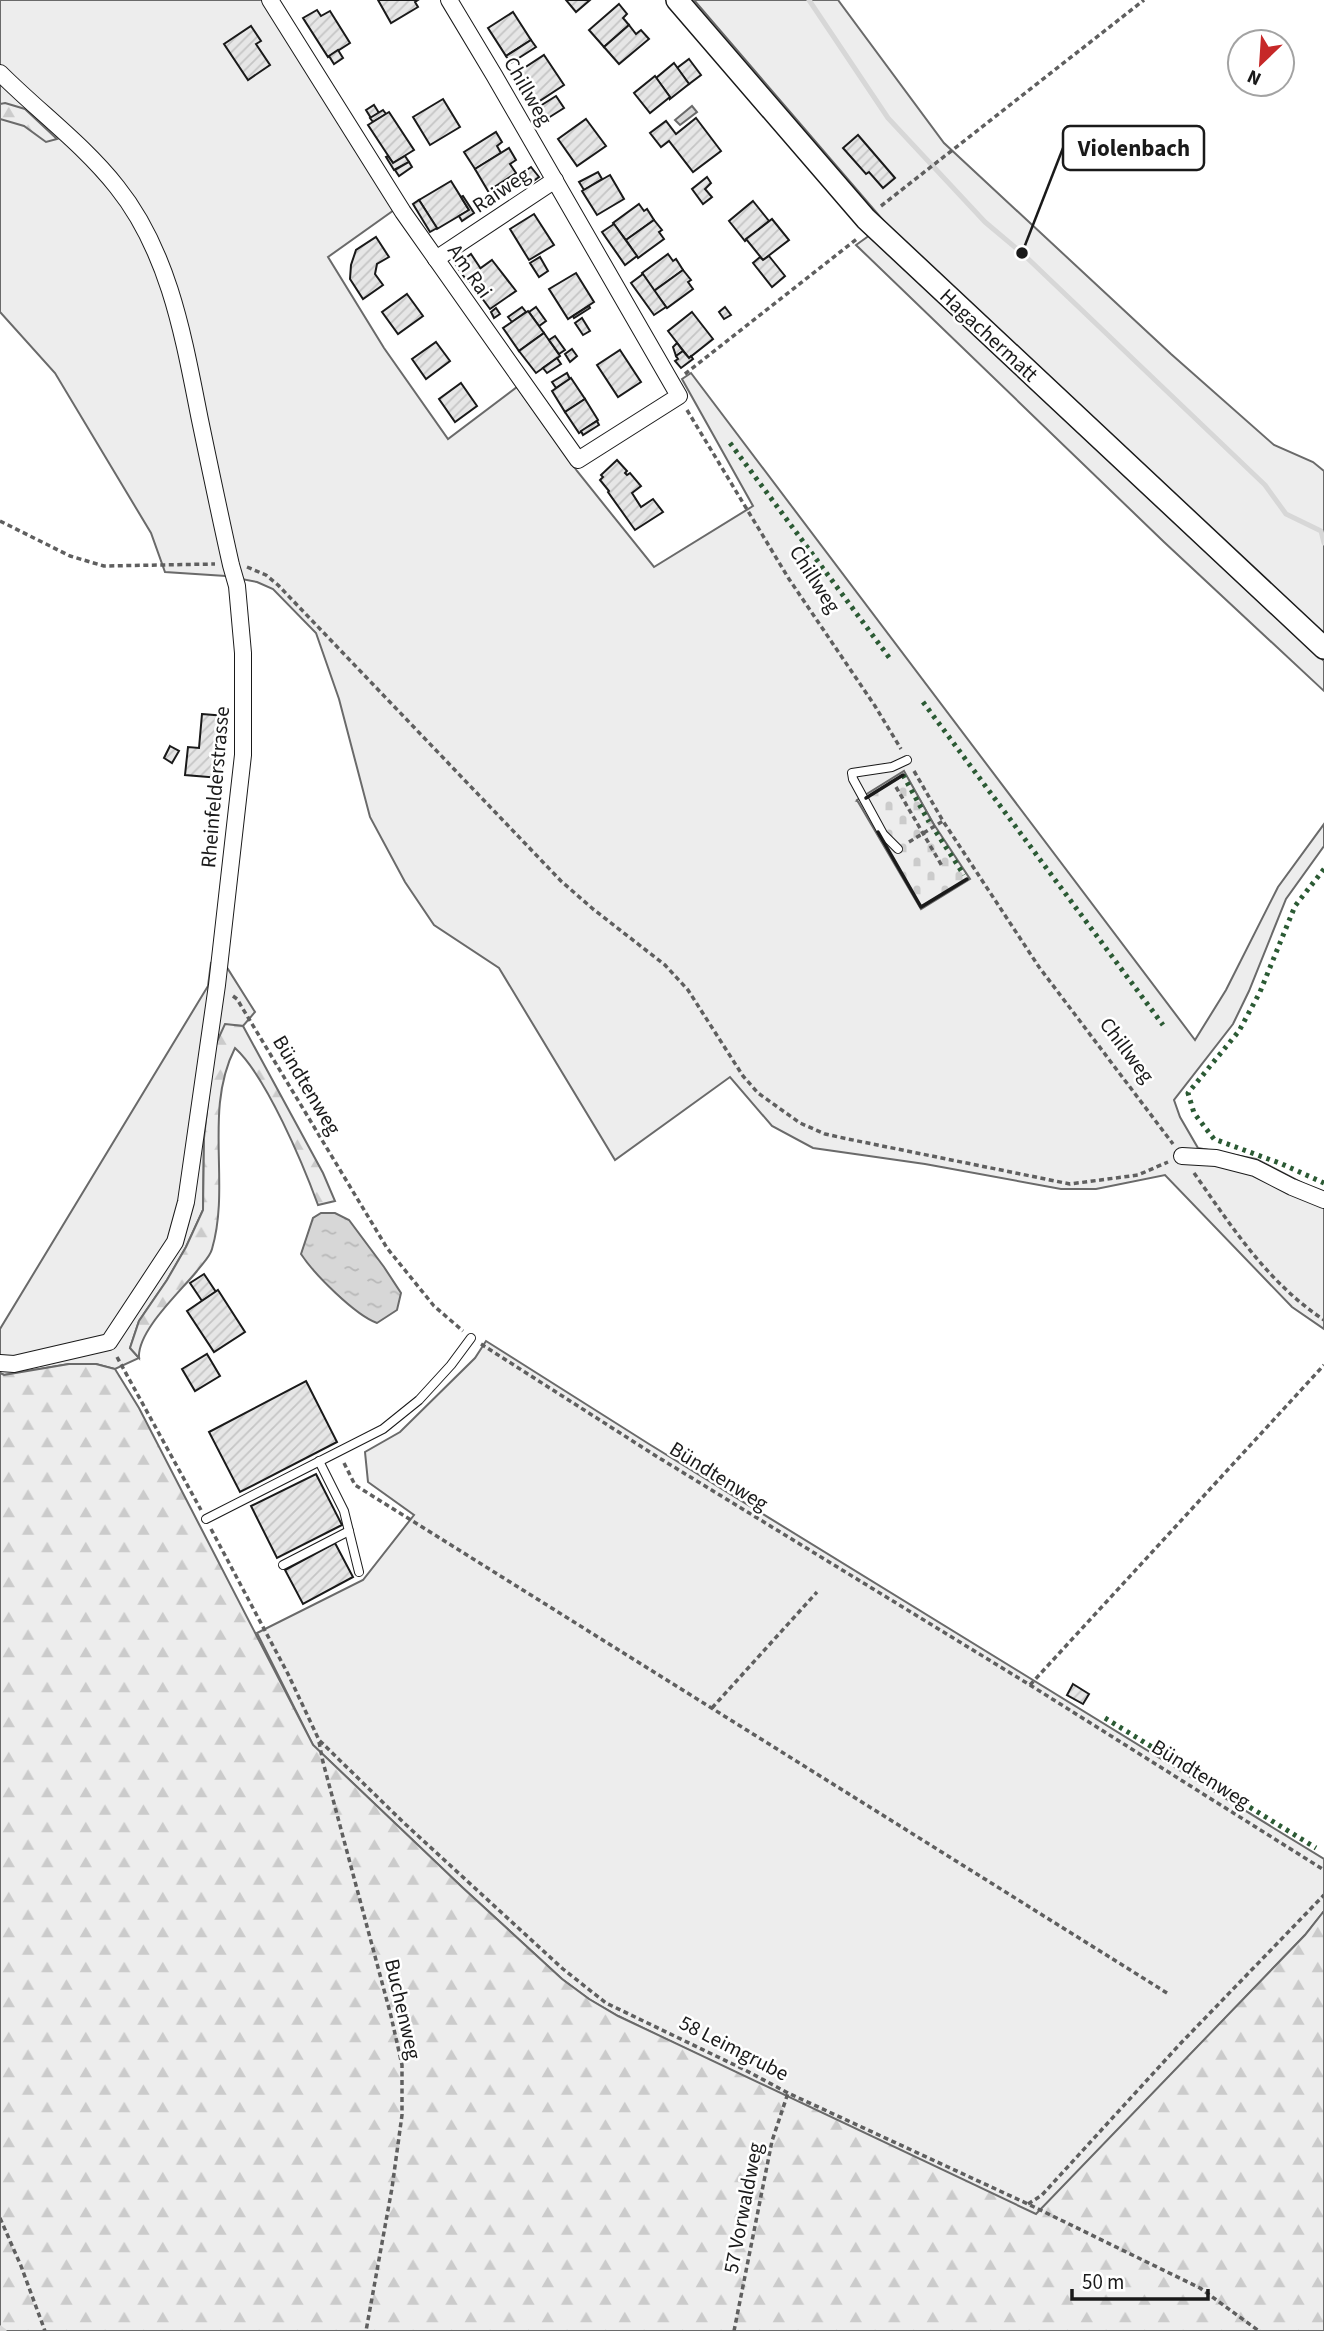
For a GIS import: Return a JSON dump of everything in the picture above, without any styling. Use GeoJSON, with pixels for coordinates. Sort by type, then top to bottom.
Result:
{"type":"FeatureCollection","features":[{"type":"Feature","properties":{"kind":"street","name":"Am Rai"},"geometry":{"type":"LineString","coordinates":[[270,0],[403,212],[578,460],[675,389]]}},
{"type":"Feature","properties":{"kind":"street","name":"Chillweg"},"geometry":{"type":"LineString","coordinates":[[449,0],[675,389]]}},
{"type":"Feature","properties":{"kind":"street","name":"Hagachermatt"},"geometry":{"type":"LineString","coordinates":[[677,0],[870,222],[1324,648]]}},
{"type":"Feature","properties":{"kind":"street","name":"Rheinfelderstrasse"},"geometry":{"type":"LineString","coordinates":[[0,73],[73,139],[104,172],[136,215],[154,246],[166,276],[192,379],[237,586],[243,653],[243,755],[217,985],[186,1202],[175,1242],[109,1342],[15,1364],[0,1363]]}},
{"type":"Feature","properties":{"kind":"street","name":"Raiweg"},"geometry":{"type":"LineString","coordinates":[[436,259],[555,180]]}},
{"type":"Feature","properties":{"kind":"street"},"geometry":{"type":"LineString","coordinates":[[1182,1156],[1216,1158],[1255,1168],[1324,1200]]}},
{"type":"Feature","properties":{"kind":"lane"},"geometry":{"type":"LineString","coordinates":[[898,849],[883,834],[852,773],[892,767],[907,760]]}},
{"type":"Feature","properties":{"kind":"lane"},"geometry":{"type":"LineString","coordinates":[[206,1519],[383,1429],[419,1400],[471,1338]]}},
{"type":"Feature","properties":{"kind":"lane"},"geometry":{"type":"LineString","coordinates":[[319,1461],[344,1511],[359,1572]]}},
{"type":"Feature","properties":{"kind":"lane"},"geometry":{"type":"LineString","coordinates":[[283,1565],[349,1531]]}},
{"type":"Feature","properties":{"kind":"path"},"geometry":{"type":"LineString","coordinates":[[675,389],[690,371],[870,222],[935,162],[1144,0]]}},
{"type":"Feature","properties":{"kind":"path","name":"Chillweg"},"geometry":{"type":"LineString","coordinates":[[675,389],[789,579],[875,706],[943,821],[1039,967],[1182,1156],[1245,1246],[1271,1276],[1324,1320]]}},
{"type":"Feature","properties":{"kind":"path"},"geometry":{"type":"LineString","coordinates":[[0,521],[70,556],[104,566],[201,563],[231,565],[252,568],[278,585],[561,881],[665,965],[688,990],[743,1076],[758,1093],[800,1124],[825,1134],[1070,1184],[1138,1175],[1182,1156]]}},
{"type":"Feature","properties":{"kind":"path"},"geometry":{"type":"LineString","coordinates":[[896,787],[942,866]]}},
{"type":"Feature","properties":{"kind":"path"},"geometry":{"type":"LineString","coordinates":[[898,849],[943,821]]}},
{"type":"Feature","properties":{"kind":"path","name":"Bündtenweg"},"geometry":{"type":"LineString","coordinates":[[217,985],[237,999],[387,1248],[434,1306],[471,1338],[1324,1870]]}},
{"type":"Feature","properties":{"kind":"path"},"geometry":{"type":"LineString","coordinates":[[1030,1685],[1324,1365]]}},
{"type":"Feature","properties":{"kind":"path"},"geometry":{"type":"LineString","coordinates":[[338,1452],[355,1485],[1167,1993]]}},
{"type":"Feature","properties":{"kind":"path"},"geometry":{"type":"LineString","coordinates":[[712,1708],[817,1592]]}},
{"type":"Feature","properties":{"kind":"path","name":"58 Leimgrube"},"geometry":{"type":"LineString","coordinates":[[288,1674],[319,1740],[403,1822],[563,1969],[606,2003],[788,2093],[1028,2204],[1200,2288],[1259,2331]]}},
{"type":"Feature","properties":{"kind":"path","name":"Buchenweg"},"geometry":{"type":"LineString","coordinates":[[319,1740],[402,2065],[402,2115],[366,2331]]}},
{"type":"Feature","properties":{"kind":"path"},"geometry":{"type":"LineString","coordinates":[[1028,2204],[1042,2195],[1180,2044],[1324,1895]]}},
{"type":"Feature","properties":{"kind":"path","name":"57 Vorwaldweg"},"geometry":{"type":"LineString","coordinates":[[734,2331],[772,2141],[788,2093]]}},
{"type":"Feature","properties":{"kind":"path"},"geometry":{"type":"LineString","coordinates":[[0,2218],[13,2245],[44,2331]]}},
{"type":"Feature","properties":{"kind":"shaded area"},"geometry":{"type":"Polygon","coordinates":[[[0,0],[263,0],[394,210],[328,257],[384,348],[448,439],[517,387],[577,471],[654,567],[753,506],[682,379],[691,373],[1195,1040],[1226,990],[1278,887],[1324,824],[1324,846],[1286,899],[1233,1024],[1174,1100],[1180,1117],[1198,1148],[1256,1159],[1324,1194],[1324,1329],[1292,1307],[1165,1175],[1096,1189],[1061,1189],[925,1164],[813,1148],[772,1126],[730,1077],[615,1160],[499,968],[434,925],[405,882],[370,817],[339,699],[316,633],[273,589],[257,582],[226,576],[165,572],[151,533],[55,373],[0,312],[0,0]],[[904,772],[857,801],[933,823],[904,772]]]}},
{"type":"Feature","properties":{"kind":"shaded area"},"geometry":{"type":"Polygon","coordinates":[[[694,0],[838,0],[944,143],[1171,354],[1274,445],[1313,462],[1324,471],[1324,635],[894,233],[694,0]]]}},
{"type":"Feature","properties":{"kind":"shaded area"},"geometry":{"type":"Polygon","coordinates":[[[870,235],[1324,661],[1324,691],[1164,542],[856,245],[870,235]]]}},
{"type":"Feature","properties":{"kind":"shaded area"},"geometry":{"type":"Polygon","coordinates":[[[211,963],[226,966],[255,1012],[243,1026],[225,1025],[204,1138],[203,1210],[167,1280],[139,1321],[130,1348],[139,1358],[115,1369],[96,1364],[69,1364],[4,1375],[0,1373],[0,1329],[208,986],[211,963]]]}},
{"type":"Feature","properties":{"kind":"shaded area"},"geometry":{"type":"Polygon","coordinates":[[[486,1341],[1324,1859],[1324,1911],[1305,1935],[1036,2215],[618,2016],[589,1999],[562,1979],[463,1888],[313,1745],[257,1633],[363,1580],[414,1515],[368,1482],[365,1452],[400,1432],[475,1358],[486,1341]]]}},
{"type":"Feature","properties":{"kind":"green space"},"geometry":{"type":"Polygon","coordinates":[[[0,104],[25,109],[57,139],[46,142],[24,126],[0,119],[0,104]]]}},
{"type":"Feature","properties":{"kind":"green space"},"geometry":{"type":"Polygon","coordinates":[[[904,771],[933,823],[970,879],[921,909],[857,800],[904,771]]]}},
{"type":"Feature","properties":{"kind":"green space"},"geometry":{"type":"Polygon","coordinates":[[[225,1024],[243,1026],[323,1173],[335,1201],[318,1205],[271,1099],[247,1061],[235,1048],[221,1097],[219,1199],[212,1249],[206,1260],[152,1324],[140,1347],[139,1358],[130,1348],[139,1321],[167,1280],[203,1210],[204,1138],[214,1048],[225,1024]]]}},
{"type":"Feature","properties":{"kind":"green space"},"geometry":{"type":"Polygon","coordinates":[[[69,1364],[96,1364],[115,1369],[139,1408],[313,1745],[562,1979],[618,2016],[1036,2214],[1305,1935],[1324,1911],[1324,2331],[0,2331],[0,1373],[4,1375],[69,1364]]]}},
{"type":"Feature","properties":{"kind":"water"},"geometry":{"type":"Polygon","coordinates":[[[692,106],[697,112],[680,125],[675,120],[692,106]]]}},
{"type":"Feature","properties":{"kind":"water"},"geometry":{"type":"Polygon","coordinates":[[[321,1213],[335,1213],[349,1220],[401,1293],[397,1310],[377,1323],[358,1312],[336,1293],[301,1254],[313,1218],[321,1213]]]}},
{"type":"Feature","properties":{"kind":"building"},"geometry":{"type":"Polygon","coordinates":[[[378,0],[418,0],[415,2],[418,7],[391,23],[378,0]]]}},
{"type":"Feature","properties":{"kind":"building"},"geometry":{"type":"Polygon","coordinates":[[[566,0],[590,0],[576,12],[566,0]]]}},
{"type":"Feature","properties":{"kind":"building"},"geometry":{"type":"Polygon","coordinates":[[[619,4],[627,14],[623,18],[629,25],[604,47],[589,30],[619,4]]]}},
{"type":"Feature","properties":{"kind":"building"},"geometry":{"type":"Polygon","coordinates":[[[317,10],[321,16],[330,11],[350,43],[328,57],[303,18],[317,10]]]}},
{"type":"Feature","properties":{"kind":"building"},"geometry":{"type":"Polygon","coordinates":[[[513,12],[531,40],[506,56],[488,28],[513,12]]]}},
{"type":"Feature","properties":{"kind":"building"},"geometry":{"type":"Polygon","coordinates":[[[629,25],[636,34],[641,30],[649,39],[619,64],[604,47],[629,25]]]}},
{"type":"Feature","properties":{"kind":"building"},"geometry":{"type":"Polygon","coordinates":[[[251,26],[261,41],[256,44],[270,65],[248,80],[224,44],[251,26]]]}},
{"type":"Feature","properties":{"kind":"building"},"geometry":{"type":"Polygon","coordinates":[[[531,40],[536,47],[511,63],[506,56],[531,40]]]}},
{"type":"Feature","properties":{"kind":"building"},"geometry":{"type":"Polygon","coordinates":[[[338,50],[343,58],[334,64],[329,56],[338,50]]]}},
{"type":"Feature","properties":{"kind":"building"},"geometry":{"type":"Polygon","coordinates":[[[544,55],[564,85],[535,104],[515,74],[544,55]]]}},
{"type":"Feature","properties":{"kind":"building"},"geometry":{"type":"Polygon","coordinates":[[[689,59],[701,75],[689,84],[677,68],[689,59]]]}},
{"type":"Feature","properties":{"kind":"building"},"geometry":{"type":"Polygon","coordinates":[[[674,63],[689,84],[670,99],[656,78],[674,63]]]}},
{"type":"Feature","properties":{"kind":"building"},"geometry":{"type":"Polygon","coordinates":[[[655,76],[670,97],[650,113],[634,93],[655,76]]]}},
{"type":"Feature","properties":{"kind":"building"},"geometry":{"type":"Polygon","coordinates":[[[556,96],[564,108],[545,120],[537,108],[556,96]]]}},
{"type":"Feature","properties":{"kind":"building"},"geometry":{"type":"Polygon","coordinates":[[[443,99],[460,127],[430,145],[413,117],[443,99]]]}},
{"type":"Feature","properties":{"kind":"building"},"geometry":{"type":"Polygon","coordinates":[[[374,105],[379,113],[371,118],[366,110],[374,105]]]}},
{"type":"Feature","properties":{"kind":"building"},"geometry":{"type":"Polygon","coordinates":[[[383,110],[386,114],[373,122],[370,118],[383,110]]]}},
{"type":"Feature","properties":{"kind":"building"},"geometry":{"type":"Polygon","coordinates":[[[389,112],[414,150],[393,163],[368,125],[389,112]]]}},
{"type":"Feature","properties":{"kind":"building"},"geometry":{"type":"Polygon","coordinates":[[[696,118],[721,151],[693,172],[669,141],[661,147],[650,133],[666,121],[676,134],[696,118]]]}},
{"type":"Feature","properties":{"kind":"building"},"geometry":{"type":"Polygon","coordinates":[[[586,119],[606,146],[577,166],[558,139],[586,119]]]}},
{"type":"Feature","properties":{"kind":"building"},"geometry":{"type":"Polygon","coordinates":[[[496,132],[502,142],[497,146],[501,153],[475,169],[464,152],[496,132]]]}},
{"type":"Feature","properties":{"kind":"building"},"geometry":{"type":"Polygon","coordinates":[[[858,135],[895,178],[883,188],[869,172],[866,174],[843,148],[858,135]]]}},
{"type":"Feature","properties":{"kind":"building"},"geometry":{"type":"Polygon","coordinates":[[[509,148],[516,160],[510,164],[516,173],[488,191],[475,169],[509,148]]]}},
{"type":"Feature","properties":{"kind":"building"},"geometry":{"type":"Polygon","coordinates":[[[405,156],[409,162],[394,170],[386,157],[393,163],[405,156]]]}},
{"type":"Feature","properties":{"kind":"building"},"geometry":{"type":"Polygon","coordinates":[[[409,162],[412,167],[399,176],[395,170],[409,162]]]}},
{"type":"Feature","properties":{"kind":"building"},"geometry":{"type":"Polygon","coordinates":[[[531,167],[539,177],[528,185],[520,175],[531,167]]]}},
{"type":"Feature","properties":{"kind":"building"},"geometry":{"type":"Polygon","coordinates":[[[598,172],[602,179],[584,190],[579,182],[598,172]]]}},
{"type":"Feature","properties":{"kind":"building"},"geometry":{"type":"Polygon","coordinates":[[[610,175],[624,199],[597,215],[582,191],[610,175]]]}},
{"type":"Feature","properties":{"kind":"building"},"geometry":{"type":"Polygon","coordinates":[[[707,177],[711,183],[705,189],[712,197],[703,204],[692,189],[707,177]]]}},
{"type":"Feature","properties":{"kind":"building"},"geometry":{"type":"Polygon","coordinates":[[[451,181],[469,210],[437,229],[419,200],[451,181]]]}},
{"type":"Feature","properties":{"kind":"building"},"geometry":{"type":"Polygon","coordinates":[[[463,196],[474,213],[462,221],[459,216],[469,210],[461,197],[463,196]]]}},
{"type":"Feature","properties":{"kind":"building"},"geometry":{"type":"Polygon","coordinates":[[[419,200],[437,228],[430,232],[413,204],[419,200]]]}},
{"type":"Feature","properties":{"kind":"building"},"geometry":{"type":"Polygon","coordinates":[[[753,201],[769,221],[745,241],[729,221],[753,201]]]}},
{"type":"Feature","properties":{"kind":"building"},"geometry":{"type":"Polygon","coordinates":[[[639,204],[644,211],[647,209],[654,220],[626,240],[613,223],[639,204]]]}},
{"type":"Feature","properties":{"kind":"building"},"geometry":{"type":"Polygon","coordinates":[[[534,214],[554,245],[529,260],[510,229],[534,214]]]}},
{"type":"Feature","properties":{"kind":"building"},"geometry":{"type":"Polygon","coordinates":[[[772,219],[789,240],[763,260],[746,239],[772,219]]]}},
{"type":"Feature","properties":{"kind":"building"},"geometry":{"type":"Polygon","coordinates":[[[654,220],[662,230],[659,232],[664,239],[638,258],[626,240],[654,220]]]}},
{"type":"Feature","properties":{"kind":"building"},"geometry":{"type":"Polygon","coordinates":[[[614,224],[637,256],[625,265],[602,232],[614,224]]]}},
{"type":"Feature","properties":{"kind":"building"},"geometry":{"type":"Polygon","coordinates":[[[376,237],[389,257],[377,264],[375,274],[383,285],[363,299],[350,279],[351,265],[356,250],[376,237]]]}},
{"type":"Feature","properties":{"kind":"building"},"geometry":{"type":"Polygon","coordinates":[[[471,254],[481,269],[467,281],[456,265],[471,254]]]}},
{"type":"Feature","properties":{"kind":"building"},"geometry":{"type":"Polygon","coordinates":[[[668,254],[673,261],[676,259],[683,270],[654,291],[642,273],[668,254]]]}},
{"type":"Feature","properties":{"kind":"building"},"geometry":{"type":"Polygon","coordinates":[[[769,256],[785,276],[772,287],[753,263],[760,257],[763,260],[769,256]]]}},
{"type":"Feature","properties":{"kind":"building"},"geometry":{"type":"Polygon","coordinates":[[[540,257],[548,271],[539,277],[530,263],[540,257]]]}},
{"type":"Feature","properties":{"kind":"building"},"geometry":{"type":"Polygon","coordinates":[[[492,260],[516,291],[490,309],[467,278],[492,260]]]}},
{"type":"Feature","properties":{"kind":"building"},"geometry":{"type":"Polygon","coordinates":[[[683,270],[691,280],[688,282],[693,289],[667,308],[654,291],[683,270]]]}},
{"type":"Feature","properties":{"kind":"building"},"geometry":{"type":"Polygon","coordinates":[[[576,273],[594,302],[568,319],[549,289],[576,273]]]}},
{"type":"Feature","properties":{"kind":"building"},"geometry":{"type":"Polygon","coordinates":[[[643,274],[666,307],[654,315],[631,283],[643,274]]]}},
{"type":"Feature","properties":{"kind":"building"},"geometry":{"type":"Polygon","coordinates":[[[407,294],[423,316],[398,334],[382,312],[407,294]]]}},
{"type":"Feature","properties":{"kind":"building"},"geometry":{"type":"Polygon","coordinates":[[[589,306],[590,308],[574,318],[573,316],[589,306]]]}},
{"type":"Feature","properties":{"kind":"building"},"geometry":{"type":"Polygon","coordinates":[[[522,307],[526,312],[512,322],[508,317],[522,307]]]}},
{"type":"Feature","properties":{"kind":"building"},"geometry":{"type":"Polygon","coordinates":[[[536,307],[546,321],[539,326],[529,312],[536,307]]]}},
{"type":"Feature","properties":{"kind":"building"},"geometry":{"type":"Polygon","coordinates":[[[725,307],[731,315],[724,319],[719,312],[725,307]]]}},
{"type":"Feature","properties":{"kind":"building"},"geometry":{"type":"Polygon","coordinates":[[[496,308],[500,314],[494,318],[491,312],[496,308]]]}},
{"type":"Feature","properties":{"kind":"building"},"geometry":{"type":"Polygon","coordinates":[[[528,311],[544,333],[519,351],[503,328],[528,311]]]}},
{"type":"Feature","properties":{"kind":"building"},"geometry":{"type":"Polygon","coordinates":[[[692,312],[713,339],[689,358],[668,331],[692,312]]]}},
{"type":"Feature","properties":{"kind":"building"},"geometry":{"type":"Polygon","coordinates":[[[582,318],[590,331],[583,335],[575,323],[582,318]]]}},
{"type":"Feature","properties":{"kind":"building"},"geometry":{"type":"Polygon","coordinates":[[[544,333],[560,356],[536,373],[519,351],[544,333]]]}},
{"type":"Feature","properties":{"kind":"building"},"geometry":{"type":"Polygon","coordinates":[[[555,336],[565,350],[559,354],[549,340],[555,336]]]}},
{"type":"Feature","properties":{"kind":"building"},"geometry":{"type":"Polygon","coordinates":[[[436,342],[450,361],[426,379],[412,359],[436,342]]]}},
{"type":"Feature","properties":{"kind":"building"},"geometry":{"type":"Polygon","coordinates":[[[677,343],[683,351],[676,356],[673,347],[677,343]]]}},
{"type":"Feature","properties":{"kind":"building"},"geometry":{"type":"Polygon","coordinates":[[[572,349],[577,356],[570,362],[565,354],[572,349]]]}},
{"type":"Feature","properties":{"kind":"building"},"geometry":{"type":"Polygon","coordinates":[[[620,350],[641,382],[618,397],[597,365],[620,350]]]}},
{"type":"Feature","properties":{"kind":"building"},"geometry":{"type":"Polygon","coordinates":[[[683,351],[693,359],[681,368],[675,361],[678,359],[676,356],[683,351]]]}},
{"type":"Feature","properties":{"kind":"building"},"geometry":{"type":"Polygon","coordinates":[[[557,358],[561,364],[547,373],[543,368],[557,358]]]}},
{"type":"Feature","properties":{"kind":"building"},"geometry":{"type":"Polygon","coordinates":[[[567,373],[570,379],[556,388],[552,382],[567,373]]]}},
{"type":"Feature","properties":{"kind":"building"},"geometry":{"type":"Polygon","coordinates":[[[571,378],[585,399],[565,412],[552,391],[571,378]]]}},
{"type":"Feature","properties":{"kind":"building"},"geometry":{"type":"Polygon","coordinates":[[[461,383],[477,406],[455,422],[439,399],[461,383]]]}},
{"type":"Feature","properties":{"kind":"building"},"geometry":{"type":"Polygon","coordinates":[[[585,399],[598,420],[579,433],[565,412],[585,399]]]}},
{"type":"Feature","properties":{"kind":"building"},"geometry":{"type":"Polygon","coordinates":[[[597,421],[599,425],[583,435],[581,431],[597,421]]]}},
{"type":"Feature","properties":{"kind":"building"},"geometry":{"type":"Polygon","coordinates":[[[617,460],[627,471],[625,473],[630,473],[641,486],[632,493],[641,507],[653,499],[663,512],[635,530],[600,480],[603,477],[601,475],[617,460]]]}},
{"type":"Feature","properties":{"kind":"building"},"geometry":{"type":"Polygon","coordinates":[[[202,714],[226,716],[220,778],[185,775],[188,747],[199,748],[202,714]]]}},
{"type":"Feature","properties":{"kind":"building"},"geometry":{"type":"Polygon","coordinates":[[[170,746],[179,751],[172,763],[164,758],[170,746]]]}},
{"type":"Feature","properties":{"kind":"building"},"geometry":{"type":"Polygon","coordinates":[[[204,1274],[216,1292],[202,1301],[190,1283],[204,1274]]]}},
{"type":"Feature","properties":{"kind":"building"},"geometry":{"type":"Polygon","coordinates":[[[218,1290],[245,1332],[214,1352],[187,1311],[218,1290]]]}},
{"type":"Feature","properties":{"kind":"building"},"geometry":{"type":"Polygon","coordinates":[[[207,1354],[220,1376],[195,1391],[182,1369],[207,1354]]]}},
{"type":"Feature","properties":{"kind":"building"},"geometry":{"type":"Polygon","coordinates":[[[306,1381],[337,1442],[240,1492],[209,1432],[306,1381]]]}},
{"type":"Feature","properties":{"kind":"building"},"geometry":{"type":"Polygon","coordinates":[[[316,1474],[342,1525],[277,1558],[251,1506],[316,1474]]]}},
{"type":"Feature","properties":{"kind":"building"},"geometry":{"type":"Polygon","coordinates":[[[335,1543],[353,1577],[303,1604],[285,1570],[335,1543]]]}},
{"type":"Feature","properties":{"kind":"building"},"geometry":{"type":"Polygon","coordinates":[[[1073,1684],[1089,1694],[1083,1704],[1067,1695],[1073,1684]]]}},
{"type":"Feature","properties":{"kind":"waterway"},"geometry":{"type":"LineString","coordinates":[[809,0],[888,118],[985,222],[1022,253],[1265,485],[1286,514],[1321,531],[1324,543]]}},
{"type":"Feature","properties":{"kind":"waterway"},"geometry":{"type":"LineString","coordinates":[[0,2328],[4,2331]]}},
{"type":"Feature","properties":{"kind":"hedge"},"geometry":{"type":"LineString","coordinates":[[730,443],[891,660]]}},
{"type":"Feature","properties":{"kind":"hedge"},"geometry":{"type":"LineString","coordinates":[[923,702],[1163,1025]]}},
{"type":"Feature","properties":{"kind":"hedge"},"geometry":{"type":"LineString","coordinates":[[903,775],[929,822]]}},
{"type":"Feature","properties":{"kind":"hedge"},"geometry":{"type":"LineString","coordinates":[[936,832],[964,875]]}},
{"type":"Feature","properties":{"kind":"hedge"},"geometry":{"type":"LineString","coordinates":[[1324,869],[1295,906],[1260,992],[1239,1031],[1188,1093],[1194,1113],[1214,1139],[1324,1183]]}},
{"type":"Feature","properties":{"kind":"hedge"},"geometry":{"type":"LineString","coordinates":[[1105,1718],[1316,1848]]}},
{"type":"Feature","properties":{"kind":"wall"},"geometry":{"type":"LineString","coordinates":[[866,798],[903,775]]}},
{"type":"Feature","properties":{"kind":"wall"},"geometry":{"type":"LineString","coordinates":[[878,832],[921,907],[967,879]]}},
{"type":"Feature","properties":{"kind":"place","name":"Violenbach"},"geometry":{"type":"Point","coordinates":[1022,253]}}]}
